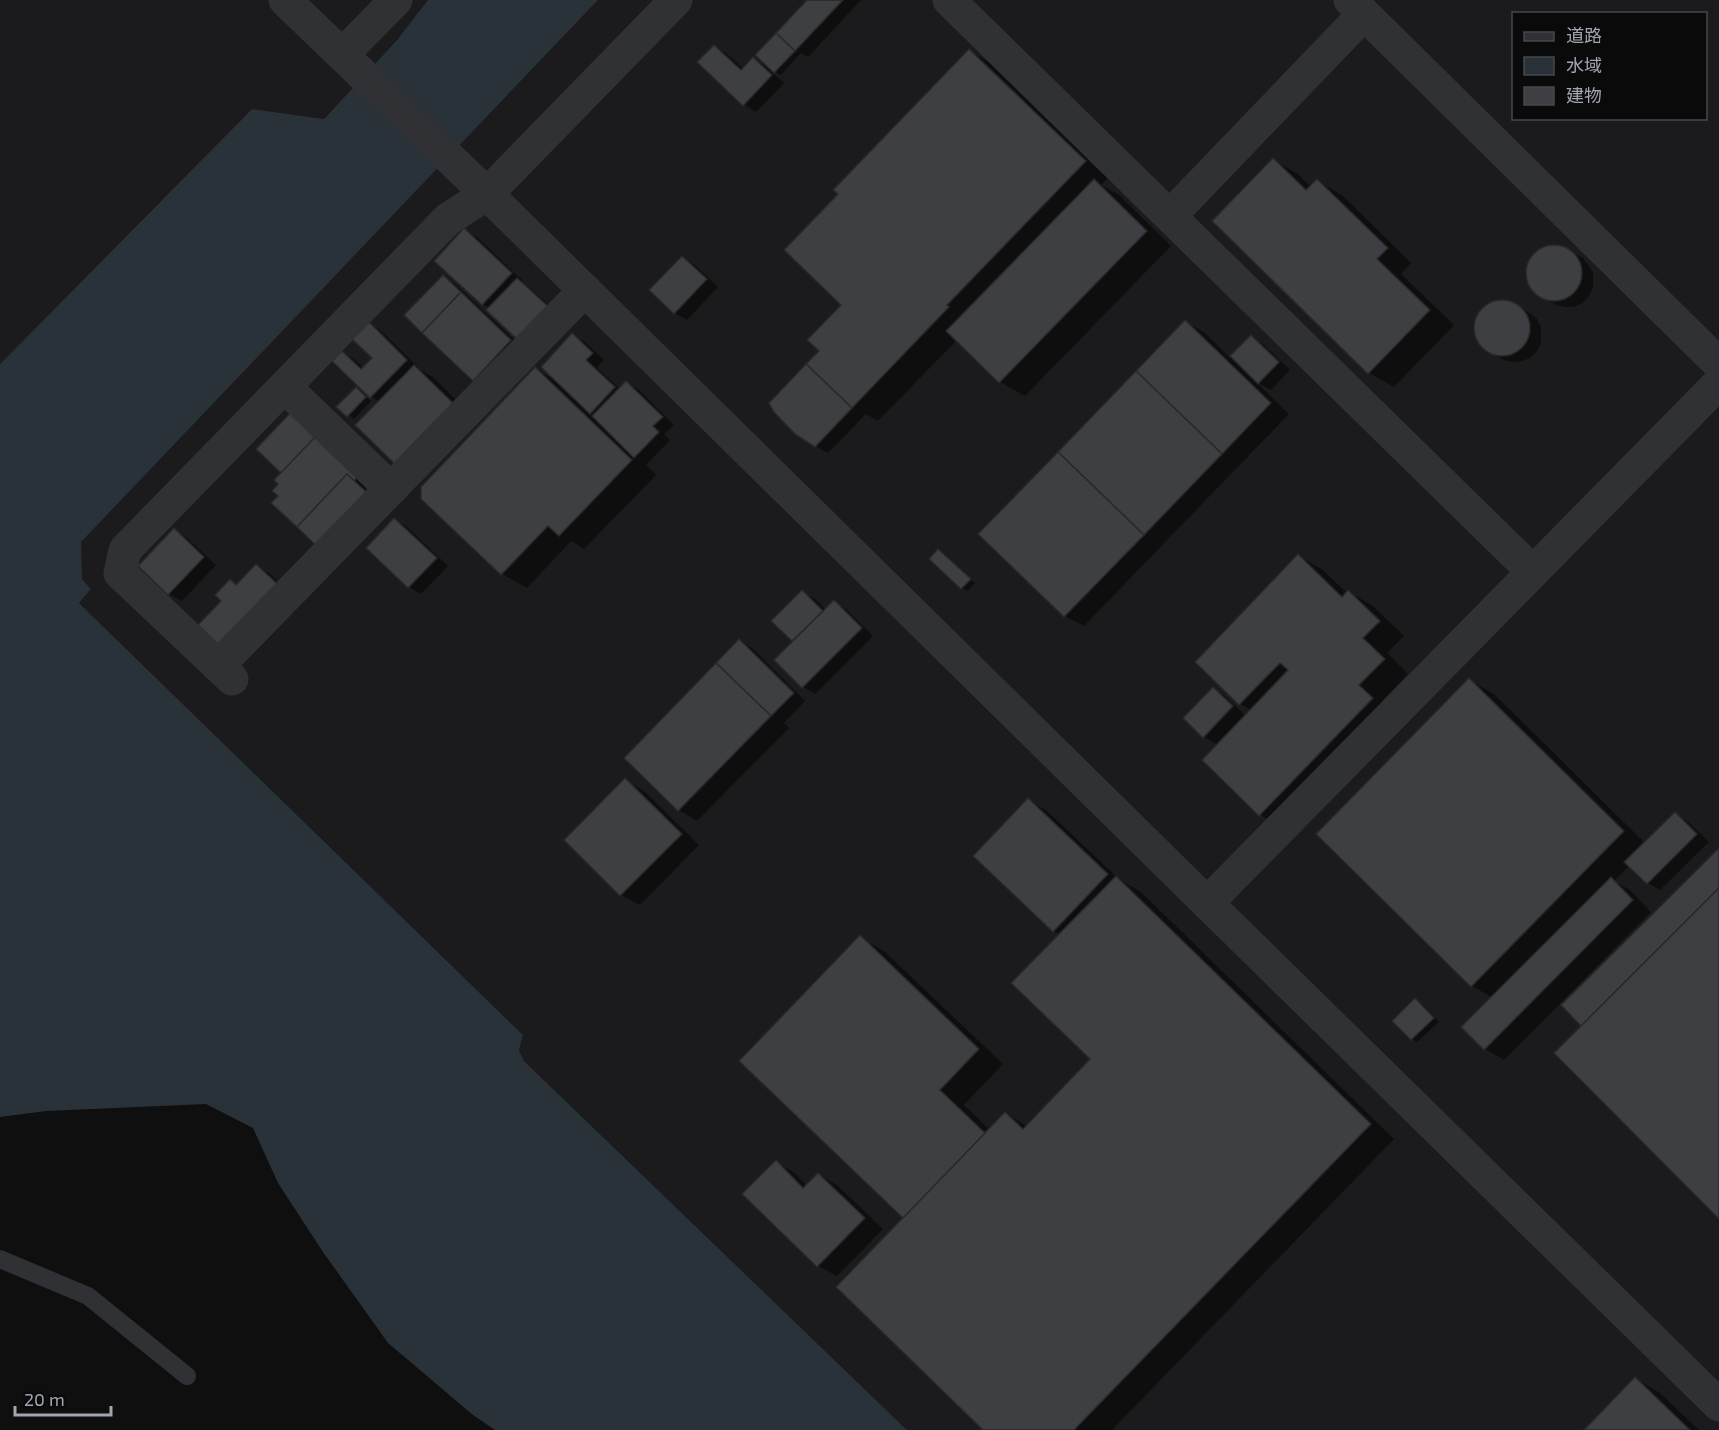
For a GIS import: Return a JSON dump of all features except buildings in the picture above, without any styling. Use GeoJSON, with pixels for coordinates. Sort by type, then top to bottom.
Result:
{"type":"FeatureCollection","features":[{"type":"Feature","properties":{"kind":"street"},"geometry":{"type":"LineString","coordinates":[[285,0],[585,290],[1719,1404]]}},
{"type":"Feature","properties":{"kind":"street"},"geometry":{"type":"LineString","coordinates":[[348,62],[396,0]]}},
{"type":"Feature","properties":{"kind":"street"},"geometry":{"type":"LineString","coordinates":[[585,290],[391,489],[225,673],[120,573],[124,550],[448,219],[476,184],[676,0]]}},
{"type":"Feature","properties":{"kind":"street"},"geometry":{"type":"LineString","coordinates":[[949,0],[1533,572]]}},
{"type":"Feature","properties":{"kind":"street"},"geometry":{"type":"LineString","coordinates":[[1170,216],[1357,7],[1719,364]]}},
{"type":"Feature","properties":{"kind":"street"},"geometry":{"type":"LineString","coordinates":[[1207,903],[1719,383]]}},
{"type":"Feature","properties":{"kind":"street"},"geometry":{"type":"LineString","coordinates":[[285,387],[391,489]]}},
{"type":"Feature","properties":{"kind":"lane"},"geometry":{"type":"LineString","coordinates":[[0,1259],[88,1296],[187,1376]]}},
{"type":"Feature","properties":{"kind":"shaded area"},"geometry":{"type":"Polygon","coordinates":[[[0,0],[429,0],[397,40],[324,119],[252,109],[0,364],[0,0]]]}},
{"type":"Feature","properties":{"kind":"shaded area"},"geometry":{"type":"Polygon","coordinates":[[[598,0],[1719,0],[1719,1430],[907,1430],[524,1061],[519,1050],[523,1035],[79,603],[91,589],[82,579],[80,542],[598,0]]]}},
{"type":"Feature","properties":{"kind":"water"},"geometry":{"type":"Polygon","coordinates":[[[428,0],[598,0],[81,542],[82,579],[91,589],[79,603],[523,1035],[519,1050],[524,1061],[907,1430],[495,1430],[473,1415],[388,1343],[323,1252],[278,1183],[253,1128],[206,1104],[46,1111],[0,1117],[0,364],[252,109],[324,119],[397,40],[428,0]]]}}]}
